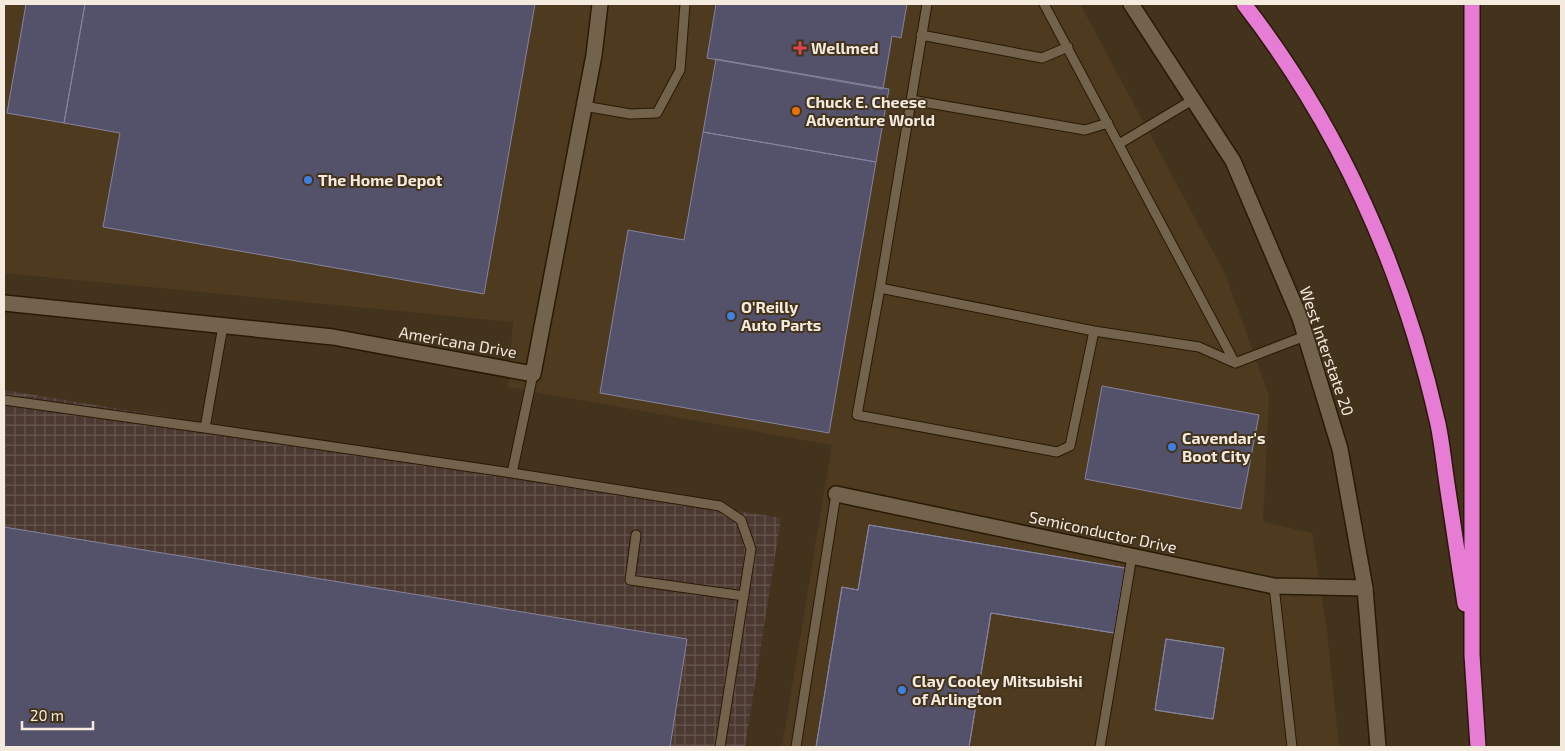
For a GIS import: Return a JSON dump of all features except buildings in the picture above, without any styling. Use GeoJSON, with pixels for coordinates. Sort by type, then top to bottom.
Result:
{"type":"FeatureCollection","features":[{"type":"Feature","properties":{"kind":"highway"},"geometry":{"type":"LineString","coordinates":[[1244,4],[1288,64],[1337,149],[1373,219],[1412,327],[1438,425],[1472,655]]}},
{"type":"Feature","properties":{"kind":"highway"},"geometry":{"type":"LineString","coordinates":[[1472,4],[1472,655],[1478,747]]}},
{"type":"Feature","properties":{"kind":"street","name":"Americana Drive"},"geometry":{"type":"LineString","coordinates":[[4,303],[333,337],[533,374],[594,55],[600,4]]}},
{"type":"Feature","properties":{"kind":"street","name":"West Interstate 20"},"geometry":{"type":"LineString","coordinates":[[1131,4],[1233,161],[1300,318],[1340,449],[1365,588],[1378,747]]}},
{"type":"Feature","properties":{"kind":"street","name":"Semiconductor Drive"},"geometry":{"type":"LineString","coordinates":[[836,494],[1274,586],[1365,588]]}},
{"type":"Feature","properties":{"kind":"lane"},"geometry":{"type":"LineString","coordinates":[[584,106],[630,114],[657,113],[680,70],[685,4]]}},
{"type":"Feature","properties":{"kind":"lane"},"geometry":{"type":"LineString","coordinates":[[927,4],[857,415],[1057,452],[1070,446],[1094,330]]}},
{"type":"Feature","properties":{"kind":"lane"},"geometry":{"type":"LineString","coordinates":[[1044,4],[1235,363]]}},
{"type":"Feature","properties":{"kind":"lane"},"geometry":{"type":"LineString","coordinates":[[921,35],[1042,58],[1068,47]]}},
{"type":"Feature","properties":{"kind":"lane"},"geometry":{"type":"LineString","coordinates":[[1119,144],[1194,99]]}},
{"type":"Feature","properties":{"kind":"lane"},"geometry":{"type":"LineString","coordinates":[[911,100],[1085,130],[1108,123]]}},
{"type":"Feature","properties":{"kind":"lane"},"geometry":{"type":"LineString","coordinates":[[880,288],[1094,330],[1199,347],[1235,363],[1305,336]]}},
{"type":"Feature","properties":{"kind":"lane"},"geometry":{"type":"LineString","coordinates":[[205,428],[223,326]]}},
{"type":"Feature","properties":{"kind":"lane"},"geometry":{"type":"LineString","coordinates":[[512,473],[533,374]]}},
{"type":"Feature","properties":{"kind":"lane"},"geometry":{"type":"LineString","coordinates":[[4,400],[512,473],[720,506],[741,520],[751,549],[720,747]]}},
{"type":"Feature","properties":{"kind":"lane"},"geometry":{"type":"LineString","coordinates":[[796,747],[836,494]]}},
{"type":"Feature","properties":{"kind":"lane"},"geometry":{"type":"LineString","coordinates":[[636,536],[630,580],[744,596]]}},
{"type":"Feature","properties":{"kind":"lane"},"geometry":{"type":"LineString","coordinates":[[1100,747],[1132,556]]}},
{"type":"Feature","properties":{"kind":"lane"},"geometry":{"type":"LineString","coordinates":[[1274,586],[1292,747]]}},
{"type":"Feature","properties":{"kind":"shaded area"},"geometry":{"type":"Polygon","coordinates":[[[4,4],[1080,4],[1225,274],[1269,396],[1263,522],[1312,533],[1327,631],[1339,747],[782,747],[832,445],[508,387],[513,322],[4,273],[4,4]]]}},
{"type":"Feature","properties":{"kind":"shaded area"},"geometry":{"type":"Polygon","coordinates":[[[4,390],[781,518],[745,747],[4,747],[4,390]]]}},
{"type":"Feature","properties":{"kind":"place","name":"Wellmed"},"geometry":{"type":"Point","coordinates":[800,48]}},
{"type":"Feature","properties":{"kind":"place","name":"Chuck E. Cheese Adventure World"},"geometry":{"type":"Point","coordinates":[796,111]}},
{"type":"Feature","properties":{"kind":"place","name":"The Home Depot"},"geometry":{"type":"Point","coordinates":[308,180]}},
{"type":"Feature","properties":{"kind":"place","name":"O'Reilly Auto Parts"},"geometry":{"type":"Point","coordinates":[731,316]}},
{"type":"Feature","properties":{"kind":"place","name":"Cavendar's Boot City"},"geometry":{"type":"Point","coordinates":[1172,447]}},
{"type":"Feature","properties":{"kind":"place","name":"Clay Cooley Mitsubishi of Arlington"},"geometry":{"type":"Point","coordinates":[902,690]}}]}
